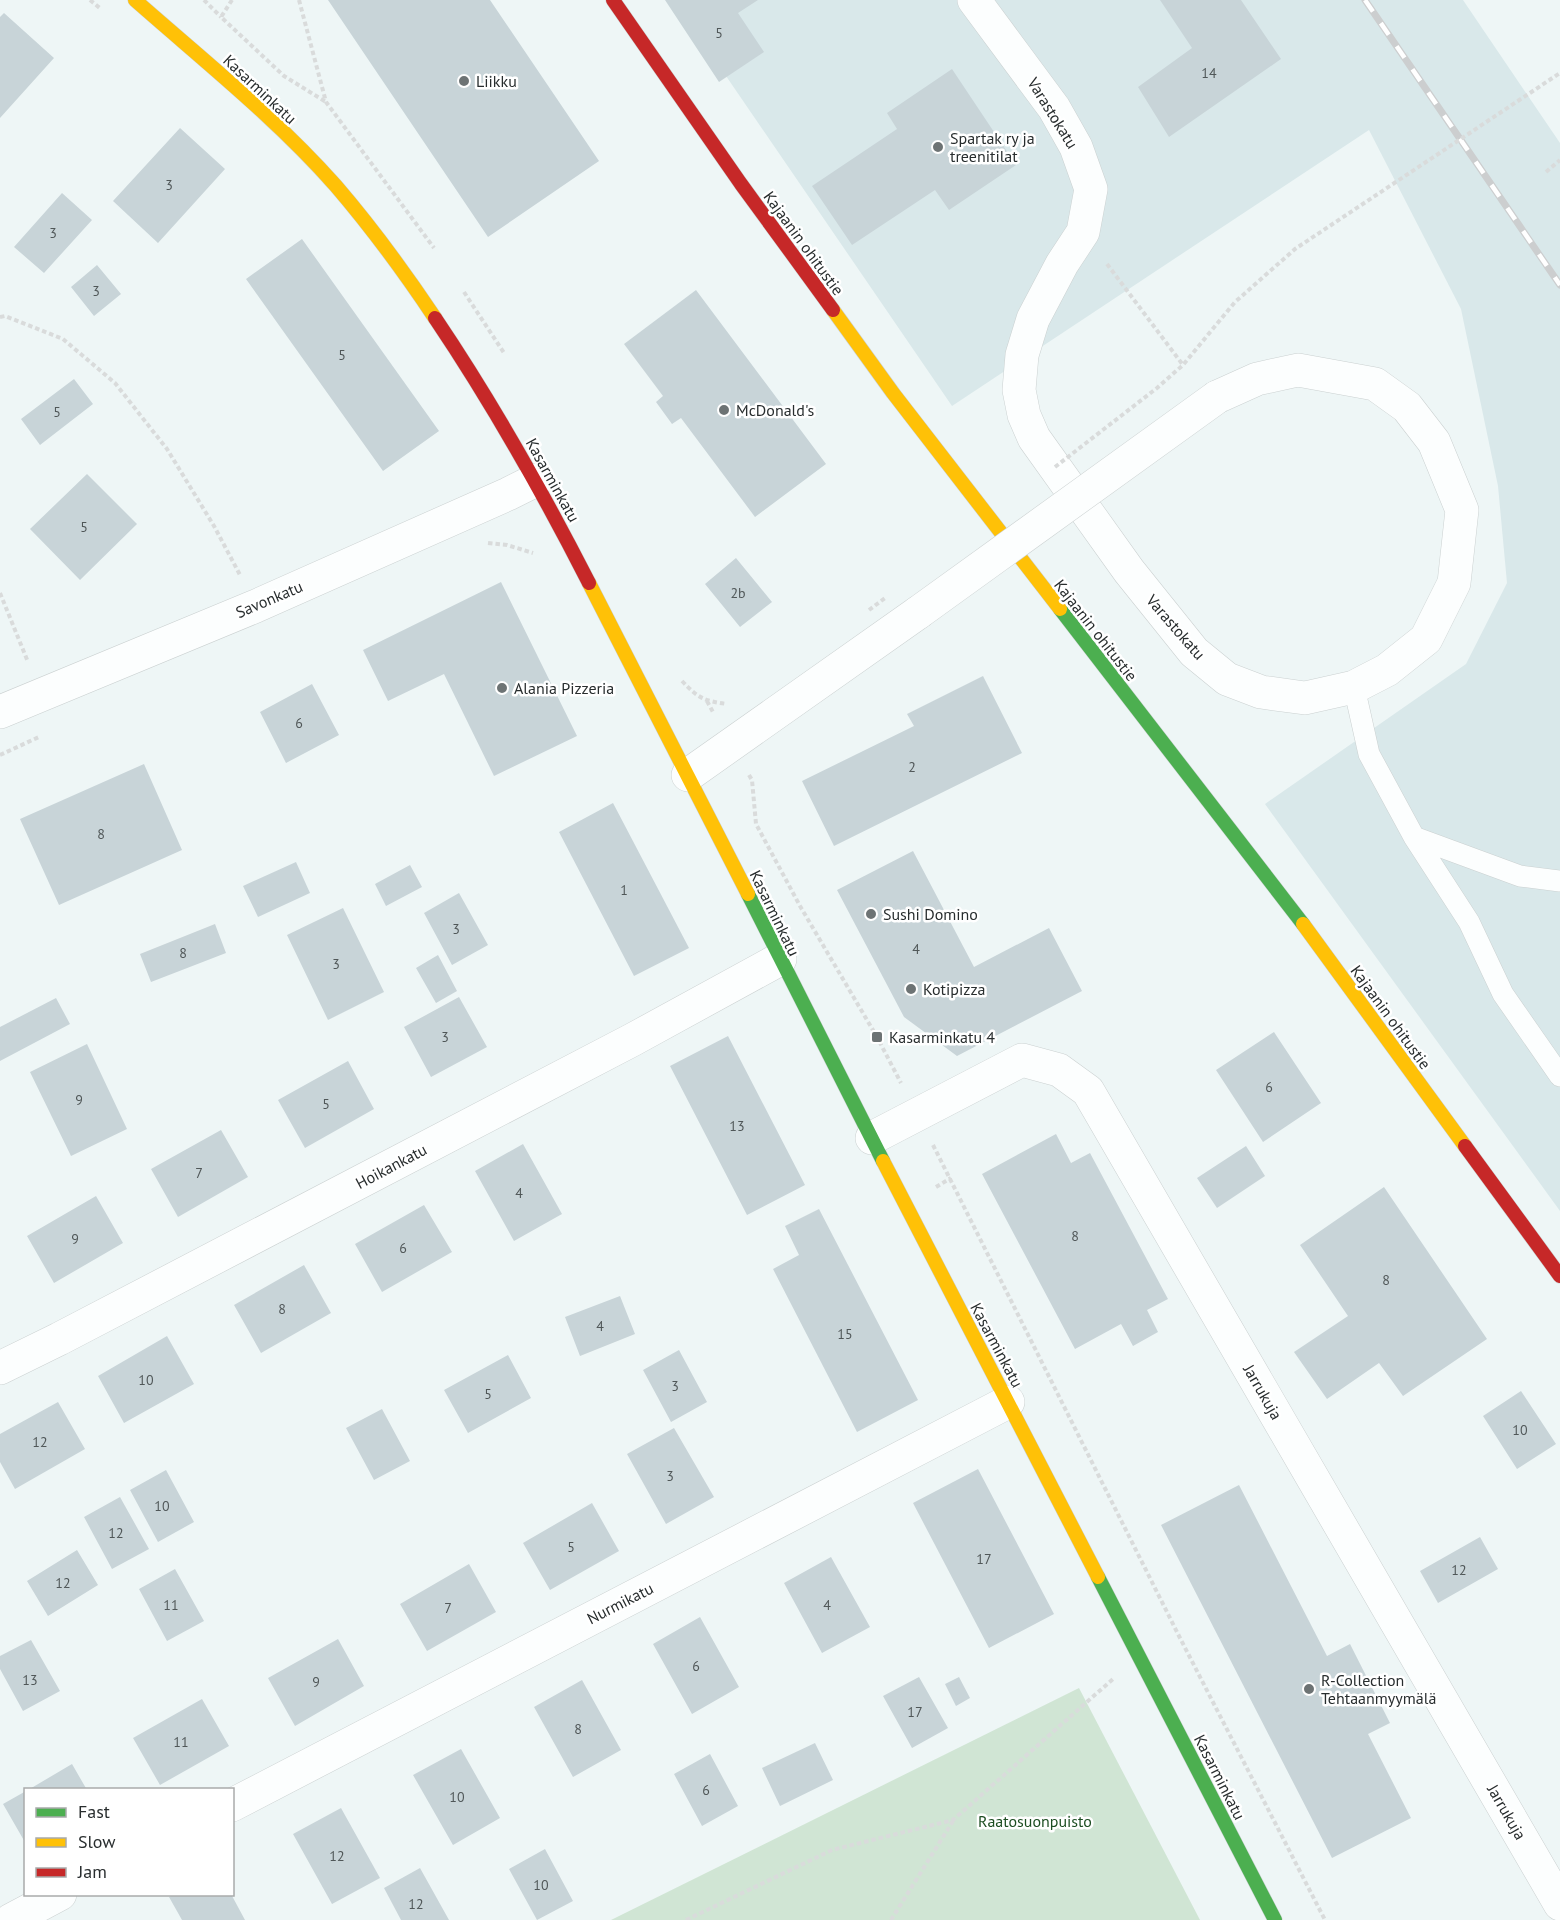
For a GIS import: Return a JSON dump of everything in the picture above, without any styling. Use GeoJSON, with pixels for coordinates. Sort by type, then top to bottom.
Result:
{"type":"FeatureCollection","features":[{"type":"Feature","properties":{"kind":"main road","name":"Kasarminkatu"},"geometry":{"type":"LineString","coordinates":[[135,0],[264,113],[336,186],[405,273],[465,362],[536,480],[905,1205],[1275,1920]]}},
{"type":"Feature","properties":{"kind":"main road","name":"Kajaanin ohitustie"},"geometry":{"type":"LineString","coordinates":[[613,0],[741,184],[892,393],[1300,921],[1560,1275]]}},
{"type":"Feature","properties":{"kind":"street","name":"Varastokatu"},"geometry":{"type":"LineString","coordinates":[[688,775],[919,612],[1217,397],[1257,379],[1298,370],[1374,384],[1407,406],[1434,442],[1462,510],[1454,583],[1426,639],[1387,670],[1354,687],[1305,698],[1261,692],[1227,679],[1194,652],[1129,571],[1034,438],[1024,416],[1019,390],[1022,355],[1033,320],[1062,264],[1083,232],[1091,189],[1076,147],[1054,108],[974,0]]}},
{"type":"Feature","properties":{"kind":"street","name":"Savonkatu"},"geometry":{"type":"LineString","coordinates":[[0,711],[256,606],[536,480]]}},
{"type":"Feature","properties":{"kind":"street","name":"Hoikankatu"},"geometry":{"type":"LineString","coordinates":[[0,1368],[59,1340],[622,1046],[780,959]]}},
{"type":"Feature","properties":{"kind":"street","name":"Jarrukuja"},"geometry":{"type":"LineString","coordinates":[[872,1138],[1022,1060],[1059,1070],[1088,1091],[1560,1904]]}},
{"type":"Feature","properties":{"kind":"street","name":"Nurmikatu"},"geometry":{"type":"LineString","coordinates":[[234,1804],[1008,1402]]}},
{"type":"Feature","properties":{"kind":"street"},"geometry":{"type":"LineString","coordinates":[[11,1920],[56,1896]]}},
{"type":"Feature","properties":{"kind":"lane"},"geometry":{"type":"LineString","coordinates":[[1354,687],[1369,754],[1414,837],[1469,922],[1503,994],[1560,1076]]}},
{"type":"Feature","properties":{"kind":"lane"},"geometry":{"type":"LineString","coordinates":[[1414,837],[1520,876],[1560,881]]}},
{"type":"Feature","properties":{"kind":"path"},"geometry":{"type":"LineString","coordinates":[[90,0],[107,15]]}},
{"type":"Feature","properties":{"kind":"path"},"geometry":{"type":"LineString","coordinates":[[204,0],[284,76],[326,102]]}},
{"type":"Feature","properties":{"kind":"path"},"geometry":{"type":"LineString","coordinates":[[220,17],[232,0]]}},
{"type":"Feature","properties":{"kind":"path"},"geometry":{"type":"LineString","coordinates":[[1054,468],[1183,365],[1235,302],[1295,249],[1560,74]]}},
{"type":"Feature","properties":{"kind":"path"},"geometry":{"type":"LineString","coordinates":[[1546,172],[1560,160]]}},
{"type":"Feature","properties":{"kind":"path"},"geometry":{"type":"LineString","coordinates":[[1107,264],[1183,365]]}},
{"type":"Feature","properties":{"kind":"path"},"geometry":{"type":"LineString","coordinates":[[0,317],[5,316],[63,339],[115,383],[168,449],[214,526],[256,606]]}},
{"type":"Feature","properties":{"kind":"path"},"geometry":{"type":"LineString","coordinates":[[531,544],[535,554]]}},
{"type":"Feature","properties":{"kind":"path"},"geometry":{"type":"LineString","coordinates":[[0,593],[41,694]]}},
{"type":"Feature","properties":{"kind":"path"},"geometry":{"type":"LineString","coordinates":[[869,610],[888,596]]}},
{"type":"Feature","properties":{"kind":"path"},"geometry":{"type":"LineString","coordinates":[[707,701],[752,780],[756,824],[800,906],[877,1037],[918,1115],[1180,1638],[1325,1920]]}},
{"type":"Feature","properties":{"kind":"path"},"geometry":{"type":"LineString","coordinates":[[891,1920],[953,1820],[1118,1674]]}},
{"type":"Feature","properties":{"kind":"path"},"geometry":{"type":"LineString","coordinates":[[686,1920],[832,1850],[953,1820]]}},
{"type":"Feature","properties":{"kind":"shaded area"},"geometry":{"type":"Polygon","coordinates":[[[674,0],[1463,0],[1560,143],[1560,1211],[1265,804],[1466,664],[1507,583],[1498,486],[1461,309],[1369,130],[952,406],[674,0]]]}},
{"type":"Feature","properties":{"kind":"green space","name":"Raatosuonpuisto"},"geometry":{"type":"Polygon","coordinates":[[[1079,1688],[1200,1920],[611,1920],[1079,1688]]]}},
{"type":"Feature","properties":{"kind":"building","name":"Liikku"},"geometry":{"type":"Polygon","coordinates":[[[328,0],[490,0],[599,161],[488,237],[328,0]]]}},
{"type":"Feature","properties":{"kind":"building"},"geometry":{"type":"Polygon","coordinates":[[[665,0],[758,0],[738,13],[764,52],[719,82],[665,0]]]}},
{"type":"Feature","properties":{"kind":"building"},"geometry":{"type":"Polygon","coordinates":[[[1160,0],[1241,0],[1281,59],[1169,137],[1138,87],[1192,48],[1160,0]]]}},
{"type":"Feature","properties":{"kind":"building"},"geometry":{"type":"Polygon","coordinates":[[[4,13],[54,58],[0,118],[0,17],[4,13]]]}},
{"type":"Feature","properties":{"kind":"building","name":"Spartak ry ja treenitilat"},"geometry":{"type":"Polygon","coordinates":[[[952,69],[1016,165],[949,210],[935,190],[852,245],[812,186],[897,129],[887,113],[952,69]]]}},
{"type":"Feature","properties":{"kind":"building"},"geometry":{"type":"Polygon","coordinates":[[[180,128],[225,169],[158,243],[113,201],[180,128]]]}},
{"type":"Feature","properties":{"kind":"building"},"geometry":{"type":"Polygon","coordinates":[[[62,193],[92,220],[44,273],[14,247],[62,193]]]}},
{"type":"Feature","properties":{"kind":"building"},"geometry":{"type":"Polygon","coordinates":[[[302,239],[439,431],[383,471],[246,279],[302,239]]]}},
{"type":"Feature","properties":{"kind":"building"},"geometry":{"type":"Polygon","coordinates":[[[97,265],[121,294],[94,316],[71,287],[97,265]]]}},
{"type":"Feature","properties":{"kind":"building","name":"McDonald's"},"geometry":{"type":"Polygon","coordinates":[[[696,290],[826,464],[755,517],[681,418],[672,424],[656,402],[663,396],[624,344],[696,290]]]}},
{"type":"Feature","properties":{"kind":"building"},"geometry":{"type":"Polygon","coordinates":[[[74,379],[93,404],[40,445],[21,419],[74,379]]]}},
{"type":"Feature","properties":{"kind":"building"},"geometry":{"type":"Polygon","coordinates":[[[87,474],[137,524],[80,580],[30,529],[87,474]]]}},
{"type":"Feature","properties":{"kind":"building"},"geometry":{"type":"Polygon","coordinates":[[[736,558],[772,602],[740,627],[705,584],[736,558]]]}},
{"type":"Feature","properties":{"kind":"building","name":"Alania Pizzeria"},"geometry":{"type":"Polygon","coordinates":[[[501,582],[577,736],[494,776],[444,674],[388,701],[363,650],[501,582]]]}},
{"type":"Feature","properties":{"kind":"building"},"geometry":{"type":"Polygon","coordinates":[[[983,676],[1022,753],[834,846],[802,781],[914,726],[907,714],[983,676]]]}},
{"type":"Feature","properties":{"kind":"building"},"geometry":{"type":"Polygon","coordinates":[[[312,684],[339,735],[286,763],[260,712],[312,684]]]}},
{"type":"Feature","properties":{"kind":"building"},"geometry":{"type":"Polygon","coordinates":[[[144,764],[182,850],[59,905],[20,819],[144,764]]]}},
{"type":"Feature","properties":{"kind":"building"},"geometry":{"type":"Polygon","coordinates":[[[613,803],[689,948],[634,976],[559,832],[613,803]]]}},
{"type":"Feature","properties":{"kind":"building"},"geometry":{"type":"Polygon","coordinates":[[[913,851],[974,967],[1049,928],[1082,991],[957,1056],[904,1017],[837,890],[913,851]]]}},
{"type":"Feature","properties":{"kind":"building"},"geometry":{"type":"Polygon","coordinates":[[[296,862],[310,893],[258,917],[243,886],[296,862]]]}},
{"type":"Feature","properties":{"kind":"building"},"geometry":{"type":"Polygon","coordinates":[[[410,865],[422,887],[386,906],[375,884],[410,865]]]}},
{"type":"Feature","properties":{"kind":"building"},"geometry":{"type":"Polygon","coordinates":[[[459,893],[488,945],[452,965],[424,913],[459,893]]]}},
{"type":"Feature","properties":{"kind":"building"},"geometry":{"type":"Polygon","coordinates":[[[343,908],[384,992],[328,1020],[287,935],[343,908]]]}},
{"type":"Feature","properties":{"kind":"building"},"geometry":{"type":"Polygon","coordinates":[[[215,924],[226,953],[151,982],[140,954],[215,924]]]}},
{"type":"Feature","properties":{"kind":"building"},"geometry":{"type":"Polygon","coordinates":[[[438,955],[457,991],[436,1003],[416,968],[438,955]]]}},
{"type":"Feature","properties":{"kind":"building"},"geometry":{"type":"Polygon","coordinates":[[[459,997],[487,1047],[431,1077],[404,1027],[459,997]]]}},
{"type":"Feature","properties":{"kind":"building"},"geometry":{"type":"Polygon","coordinates":[[[56,998],[70,1024],[0,1061],[0,1027],[56,998]]]}},
{"type":"Feature","properties":{"kind":"building"},"geometry":{"type":"Polygon","coordinates":[[[1274,1032],[1321,1103],[1263,1142],[1216,1070],[1274,1032]]]}},
{"type":"Feature","properties":{"kind":"building"},"geometry":{"type":"Polygon","coordinates":[[[728,1036],[805,1185],[747,1215],[670,1066],[728,1036]]]}},
{"type":"Feature","properties":{"kind":"building"},"geometry":{"type":"Polygon","coordinates":[[[87,1044],[127,1129],[71,1156],[30,1072],[87,1044]]]}},
{"type":"Feature","properties":{"kind":"building"},"geometry":{"type":"Polygon","coordinates":[[[348,1061],[374,1109],[305,1148],[278,1100],[348,1061]]]}},
{"type":"Feature","properties":{"kind":"building"},"geometry":{"type":"Polygon","coordinates":[[[221,1130],[248,1177],[178,1217],[151,1169],[221,1130]]]}},
{"type":"Feature","properties":{"kind":"building"},"geometry":{"type":"Polygon","coordinates":[[[1056,1134],[1071,1163],[1090,1153],[1168,1299],[1147,1310],[1158,1332],[1133,1346],[1121,1324],[1075,1349],[982,1174],[1056,1134]]]}},
{"type":"Feature","properties":{"kind":"building"},"geometry":{"type":"Polygon","coordinates":[[[523,1144],[562,1214],[514,1241],[475,1171],[523,1144]]]}},
{"type":"Feature","properties":{"kind":"building"},"geometry":{"type":"Polygon","coordinates":[[[1246,1146],[1265,1176],[1217,1208],[1197,1178],[1246,1146]]]}},
{"type":"Feature","properties":{"kind":"building"},"geometry":{"type":"Polygon","coordinates":[[[1384,1187],[1487,1339],[1403,1396],[1379,1363],[1327,1399],[1294,1352],[1348,1316],[1300,1245],[1384,1187]]]}},
{"type":"Feature","properties":{"kind":"building"},"geometry":{"type":"Polygon","coordinates":[[[96,1196],[123,1243],[54,1283],[27,1236],[96,1196]]]}},
{"type":"Feature","properties":{"kind":"building"},"geometry":{"type":"Polygon","coordinates":[[[424,1205],[452,1252],[382,1292],[355,1244],[424,1205]]]}},
{"type":"Feature","properties":{"kind":"building"},"geometry":{"type":"Polygon","coordinates":[[[819,1209],[918,1400],[857,1432],[773,1269],[799,1255],[785,1226],[819,1209]]]}},
{"type":"Feature","properties":{"kind":"building"},"geometry":{"type":"Polygon","coordinates":[[[304,1265],[331,1313],[261,1353],[234,1305],[304,1265]]]}},
{"type":"Feature","properties":{"kind":"building"},"geometry":{"type":"Polygon","coordinates":[[[620,1296],[635,1334],[580,1356],[565,1317],[620,1296]]]}},
{"type":"Feature","properties":{"kind":"building"},"geometry":{"type":"Polygon","coordinates":[[[167,1336],[194,1384],[124,1423],[98,1376],[167,1336]]]}},
{"type":"Feature","properties":{"kind":"building"},"geometry":{"type":"Polygon","coordinates":[[[679,1350],[707,1402],[671,1422],[643,1370],[679,1350]]]}},
{"type":"Feature","properties":{"kind":"building"},"geometry":{"type":"Polygon","coordinates":[[[508,1355],[531,1398],[468,1433],[444,1390],[508,1355]]]}},
{"type":"Feature","properties":{"kind":"building"},"geometry":{"type":"Polygon","coordinates":[[[1521,1391],[1556,1444],[1517,1469],[1483,1416],[1521,1391]]]}},
{"type":"Feature","properties":{"kind":"building"},"geometry":{"type":"Polygon","coordinates":[[[58,1402],[85,1449],[15,1489],[0,1462],[0,1434],[58,1402]]]}},
{"type":"Feature","properties":{"kind":"building"},"geometry":{"type":"Polygon","coordinates":[[[382,1409],[410,1461],[374,1480],[346,1428],[382,1409]]]}},
{"type":"Feature","properties":{"kind":"building"},"geometry":{"type":"Polygon","coordinates":[[[674,1428],[714,1497],[666,1524],[627,1454],[674,1428]]]}},
{"type":"Feature","properties":{"kind":"building"},"geometry":{"type":"Polygon","coordinates":[[[978,1469],[1054,1614],[989,1648],[913,1503],[978,1469]]]}},
{"type":"Feature","properties":{"kind":"building"},"geometry":{"type":"Polygon","coordinates":[[[166,1470],[194,1522],[158,1542],[130,1490],[166,1470]]]}},
{"type":"Feature","properties":{"kind":"building","name":"R-Collection Tehtaanmyymälä"},"geometry":{"type":"Polygon","coordinates":[[[1239,1485],[1327,1656],[1350,1644],[1390,1723],[1368,1734],[1411,1818],[1332,1858],[1161,1525],[1239,1485]]]}},
{"type":"Feature","properties":{"kind":"building"},"geometry":{"type":"Polygon","coordinates":[[[120,1497],[149,1549],[112,1569],[84,1517],[120,1497]]]}},
{"type":"Feature","properties":{"kind":"building"},"geometry":{"type":"Polygon","coordinates":[[[592,1503],[619,1551],[550,1590],[523,1543],[592,1503]]]}},
{"type":"Feature","properties":{"kind":"building"},"geometry":{"type":"Polygon","coordinates":[[[1480,1537],[1498,1569],[1438,1603],[1420,1571],[1480,1537]]]}},
{"type":"Feature","properties":{"kind":"building"},"geometry":{"type":"Polygon","coordinates":[[[77,1550],[98,1585],[48,1616],[27,1581],[77,1550]]]}},
{"type":"Feature","properties":{"kind":"building"},"geometry":{"type":"Polygon","coordinates":[[[831,1557],[870,1627],[822,1653],[784,1583],[831,1557]]]}},
{"type":"Feature","properties":{"kind":"building"},"geometry":{"type":"Polygon","coordinates":[[[469,1564],[496,1612],[427,1651],[400,1604],[469,1564]]]}},
{"type":"Feature","properties":{"kind":"building"},"geometry":{"type":"Polygon","coordinates":[[[175,1569],[204,1621],[167,1641],[139,1589],[175,1569]]]}},
{"type":"Feature","properties":{"kind":"building"},"geometry":{"type":"Polygon","coordinates":[[[700,1617],[739,1687],[692,1714],[653,1644],[700,1617]]]}},
{"type":"Feature","properties":{"kind":"building"},"geometry":{"type":"Polygon","coordinates":[[[338,1639],[364,1686],[295,1726],[268,1678],[338,1639]]]}},
{"type":"Feature","properties":{"kind":"building"},"geometry":{"type":"Polygon","coordinates":[[[31,1640],[60,1691],[23,1711],[0,1669],[0,1656],[31,1640]]]}},
{"type":"Feature","properties":{"kind":"building"},"geometry":{"type":"Polygon","coordinates":[[[919,1677],[948,1728],[912,1748],[883,1696],[919,1677]]]}},
{"type":"Feature","properties":{"kind":"building"},"geometry":{"type":"Polygon","coordinates":[[[959,1677],[970,1698],[956,1706],[945,1684],[959,1677]]]}},
{"type":"Feature","properties":{"kind":"building"},"geometry":{"type":"Polygon","coordinates":[[[582,1680],[621,1750],[573,1777],[534,1707],[582,1680]]]}},
{"type":"Feature","properties":{"kind":"building"},"geometry":{"type":"Polygon","coordinates":[[[202,1699],[229,1746],[160,1785],[133,1738],[202,1699]]]}},
{"type":"Feature","properties":{"kind":"building"},"geometry":{"type":"Polygon","coordinates":[[[815,1743],[833,1780],[780,1806],[762,1768],[815,1743]]]}},
{"type":"Feature","properties":{"kind":"building"},"geometry":{"type":"Polygon","coordinates":[[[461,1749],[500,1818],[453,1845],[413,1775],[461,1749]]]}},
{"type":"Feature","properties":{"kind":"building"},"geometry":{"type":"Polygon","coordinates":[[[710,1754],[738,1806],[702,1826],[674,1774],[710,1754]]]}},
{"type":"Feature","properties":{"kind":"building"},"geometry":{"type":"Polygon","coordinates":[[[72,1764],[86,1788],[31,1788],[72,1764]]]}},
{"type":"Feature","properties":{"kind":"building"},"geometry":{"type":"Polygon","coordinates":[[[24,1792],[24,1841],[3,1804],[24,1792]]]}},
{"type":"Feature","properties":{"kind":"building"},"geometry":{"type":"Polygon","coordinates":[[[341,1808],[380,1878],[332,1904],[293,1834],[341,1808]]]}},
{"type":"Feature","properties":{"kind":"building"},"geometry":{"type":"Polygon","coordinates":[[[545,1849],[573,1901],[537,1920],[509,1869],[545,1849]]]}},
{"type":"Feature","properties":{"kind":"building"},"geometry":{"type":"Polygon","coordinates":[[[420,1868],[449,1920],[401,1920],[384,1888],[420,1868]]]}},
{"type":"Feature","properties":{"kind":"building"},"geometry":{"type":"Polygon","coordinates":[[[232,1896],[245,1920],[182,1920],[169,1897],[232,1896]]]}},
{"type":"Feature","properties":{"kind":"railway"},"geometry":{"type":"LineString","coordinates":[[1365,0],[1560,285]]}},
{"type":"Feature","properties":{"kind":"traffic: fast"},"geometry":{"type":"LineString","coordinates":[[1060,609],[1303,924]]}},
{"type":"Feature","properties":{"kind":"traffic: fast"},"geometry":{"type":"LineString","coordinates":[[748,894],[883,1161]]}},
{"type":"Feature","properties":{"kind":"traffic: fast"},"geometry":{"type":"LineString","coordinates":[[1098,1577],[1275,1920]]}},
{"type":"Feature","properties":{"kind":"traffic: slow"},"geometry":{"type":"LineString","coordinates":[[135,0],[238,90],[313,161],[375,234],[435,318]]}},
{"type":"Feature","properties":{"kind":"traffic: slow"},"geometry":{"type":"LineString","coordinates":[[833,310],[893,393],[1060,609]]}},
{"type":"Feature","properties":{"kind":"traffic: slow"},"geometry":{"type":"LineString","coordinates":[[589,583],[748,894]]}},
{"type":"Feature","properties":{"kind":"traffic: slow"},"geometry":{"type":"LineString","coordinates":[[1303,924],[1465,1146]]}},
{"type":"Feature","properties":{"kind":"traffic: slow"},"geometry":{"type":"LineString","coordinates":[[883,1161],[1098,1577]]}},
{"type":"Feature","properties":{"kind":"traffic: jam"},"geometry":{"type":"LineString","coordinates":[[613,0],[741,184],[833,310]]}},
{"type":"Feature","properties":{"kind":"traffic: jam"},"geometry":{"type":"LineString","coordinates":[[435,318],[516,448],[589,583]]}},
{"type":"Feature","properties":{"kind":"traffic: jam"},"geometry":{"type":"LineString","coordinates":[[1465,1146],[1560,1276]]}},
{"type":"Feature","properties":{"kind":"place","name":"Liikku"},"geometry":{"type":"Point","coordinates":[464,81]}},
{"type":"Feature","properties":{"kind":"place","name":"Spartak ry ja treenitilat"},"geometry":{"type":"Point","coordinates":[938,147]}},
{"type":"Feature","properties":{"kind":"place","name":"McDonald's"},"geometry":{"type":"Point","coordinates":[724,410]}},
{"type":"Feature","properties":{"kind":"place","name":"Alania Pizzeria"},"geometry":{"type":"Point","coordinates":[502,688]}},
{"type":"Feature","properties":{"kind":"place","name":"Sushi Domino"},"geometry":{"type":"Point","coordinates":[871,914]}},
{"type":"Feature","properties":{"kind":"place","name":"Kotipizza"},"geometry":{"type":"Point","coordinates":[911,989]}},
{"type":"Feature","properties":{"kind":"place","name":"Kasarminkatu 4"},"geometry":{"type":"Point","coordinates":[877,1037]}},
{"type":"Feature","properties":{"kind":"place","name":"R-Collection Tehtaanmyymälä"},"geometry":{"type":"Point","coordinates":[1309,1689]}}]}
